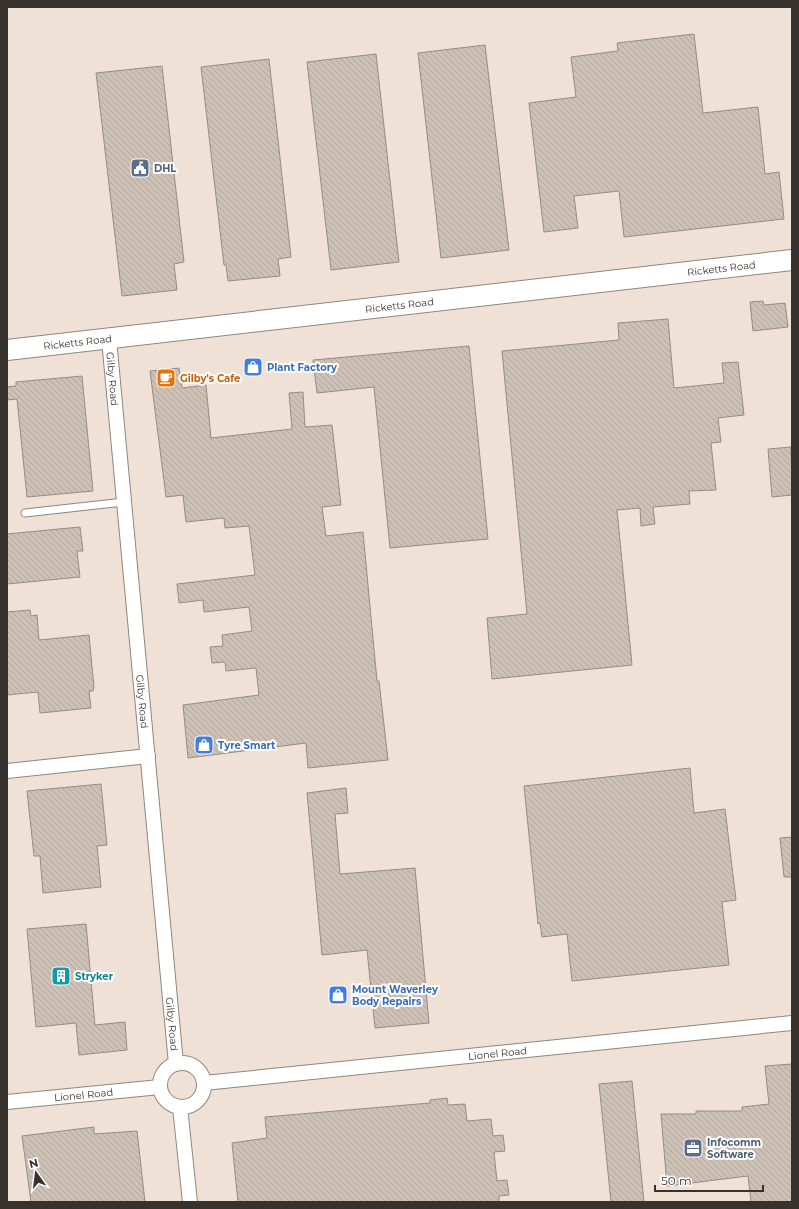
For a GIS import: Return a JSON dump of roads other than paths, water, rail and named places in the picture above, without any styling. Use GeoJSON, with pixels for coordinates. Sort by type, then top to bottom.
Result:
{"type":"FeatureCollection","features":[{"type":"Feature","properties":{"kind":"street","name":"Ricketts Road"},"geometry":{"type":"LineString","coordinates":[[7,350],[792,260]]}},
{"type":"Feature","properties":{"kind":"street","name":"Gilby Road"},"geometry":{"type":"LineString","coordinates":[[109,339],[176,1064]]}},
{"type":"Feature","properties":{"kind":"street"},"geometry":{"type":"LineString","coordinates":[[7,771],[148,756]]}},
{"type":"Feature","properties":{"kind":"street","name":"Lionel Road"},"geometry":{"type":"LineString","coordinates":[[204,1082],[792,1023]]}},
{"type":"Feature","properties":{"kind":"street"},"geometry":{"type":"LineString","coordinates":[[176,1064],[191,1065],[202,1075],[204,1082],[200,1097],[188,1106],[180,1106],[166,1100],[160,1087],[161,1079],[164,1073],[176,1064]]}},
{"type":"Feature","properties":{"kind":"street","name":"Lionel Road"},"geometry":{"type":"LineString","coordinates":[[7,1102],[160,1087]]}},
{"type":"Feature","properties":{"kind":"street"},"geometry":{"type":"LineString","coordinates":[[180,1106],[190,1202]]}},
{"type":"Feature","properties":{"kind":"lane"},"geometry":{"type":"LineString","coordinates":[[25,513],[124,502]]}},
{"type":"Feature","properties":{"kind":"place","name":"DHL"},"geometry":{"type":"Point","coordinates":[140,168]}},
{"type":"Feature","properties":{"kind":"place","name":"Plant Factory"},"geometry":{"type":"Point","coordinates":[253,367]}},
{"type":"Feature","properties":{"kind":"place","name":"Gilby's Cafe"},"geometry":{"type":"Point","coordinates":[166,378]}},
{"type":"Feature","properties":{"kind":"place","name":"Tyre Smart"},"geometry":{"type":"Point","coordinates":[204,745]}},
{"type":"Feature","properties":{"kind":"place","name":"Stryker"},"geometry":{"type":"Point","coordinates":[61,976]}},
{"type":"Feature","properties":{"kind":"place","name":"Mount Waverley Body Repairs"},"geometry":{"type":"Point","coordinates":[338,995]}},
{"type":"Feature","properties":{"kind":"place","name":"Infocomm Software"},"geometry":{"type":"Point","coordinates":[693,1148]}}]}
